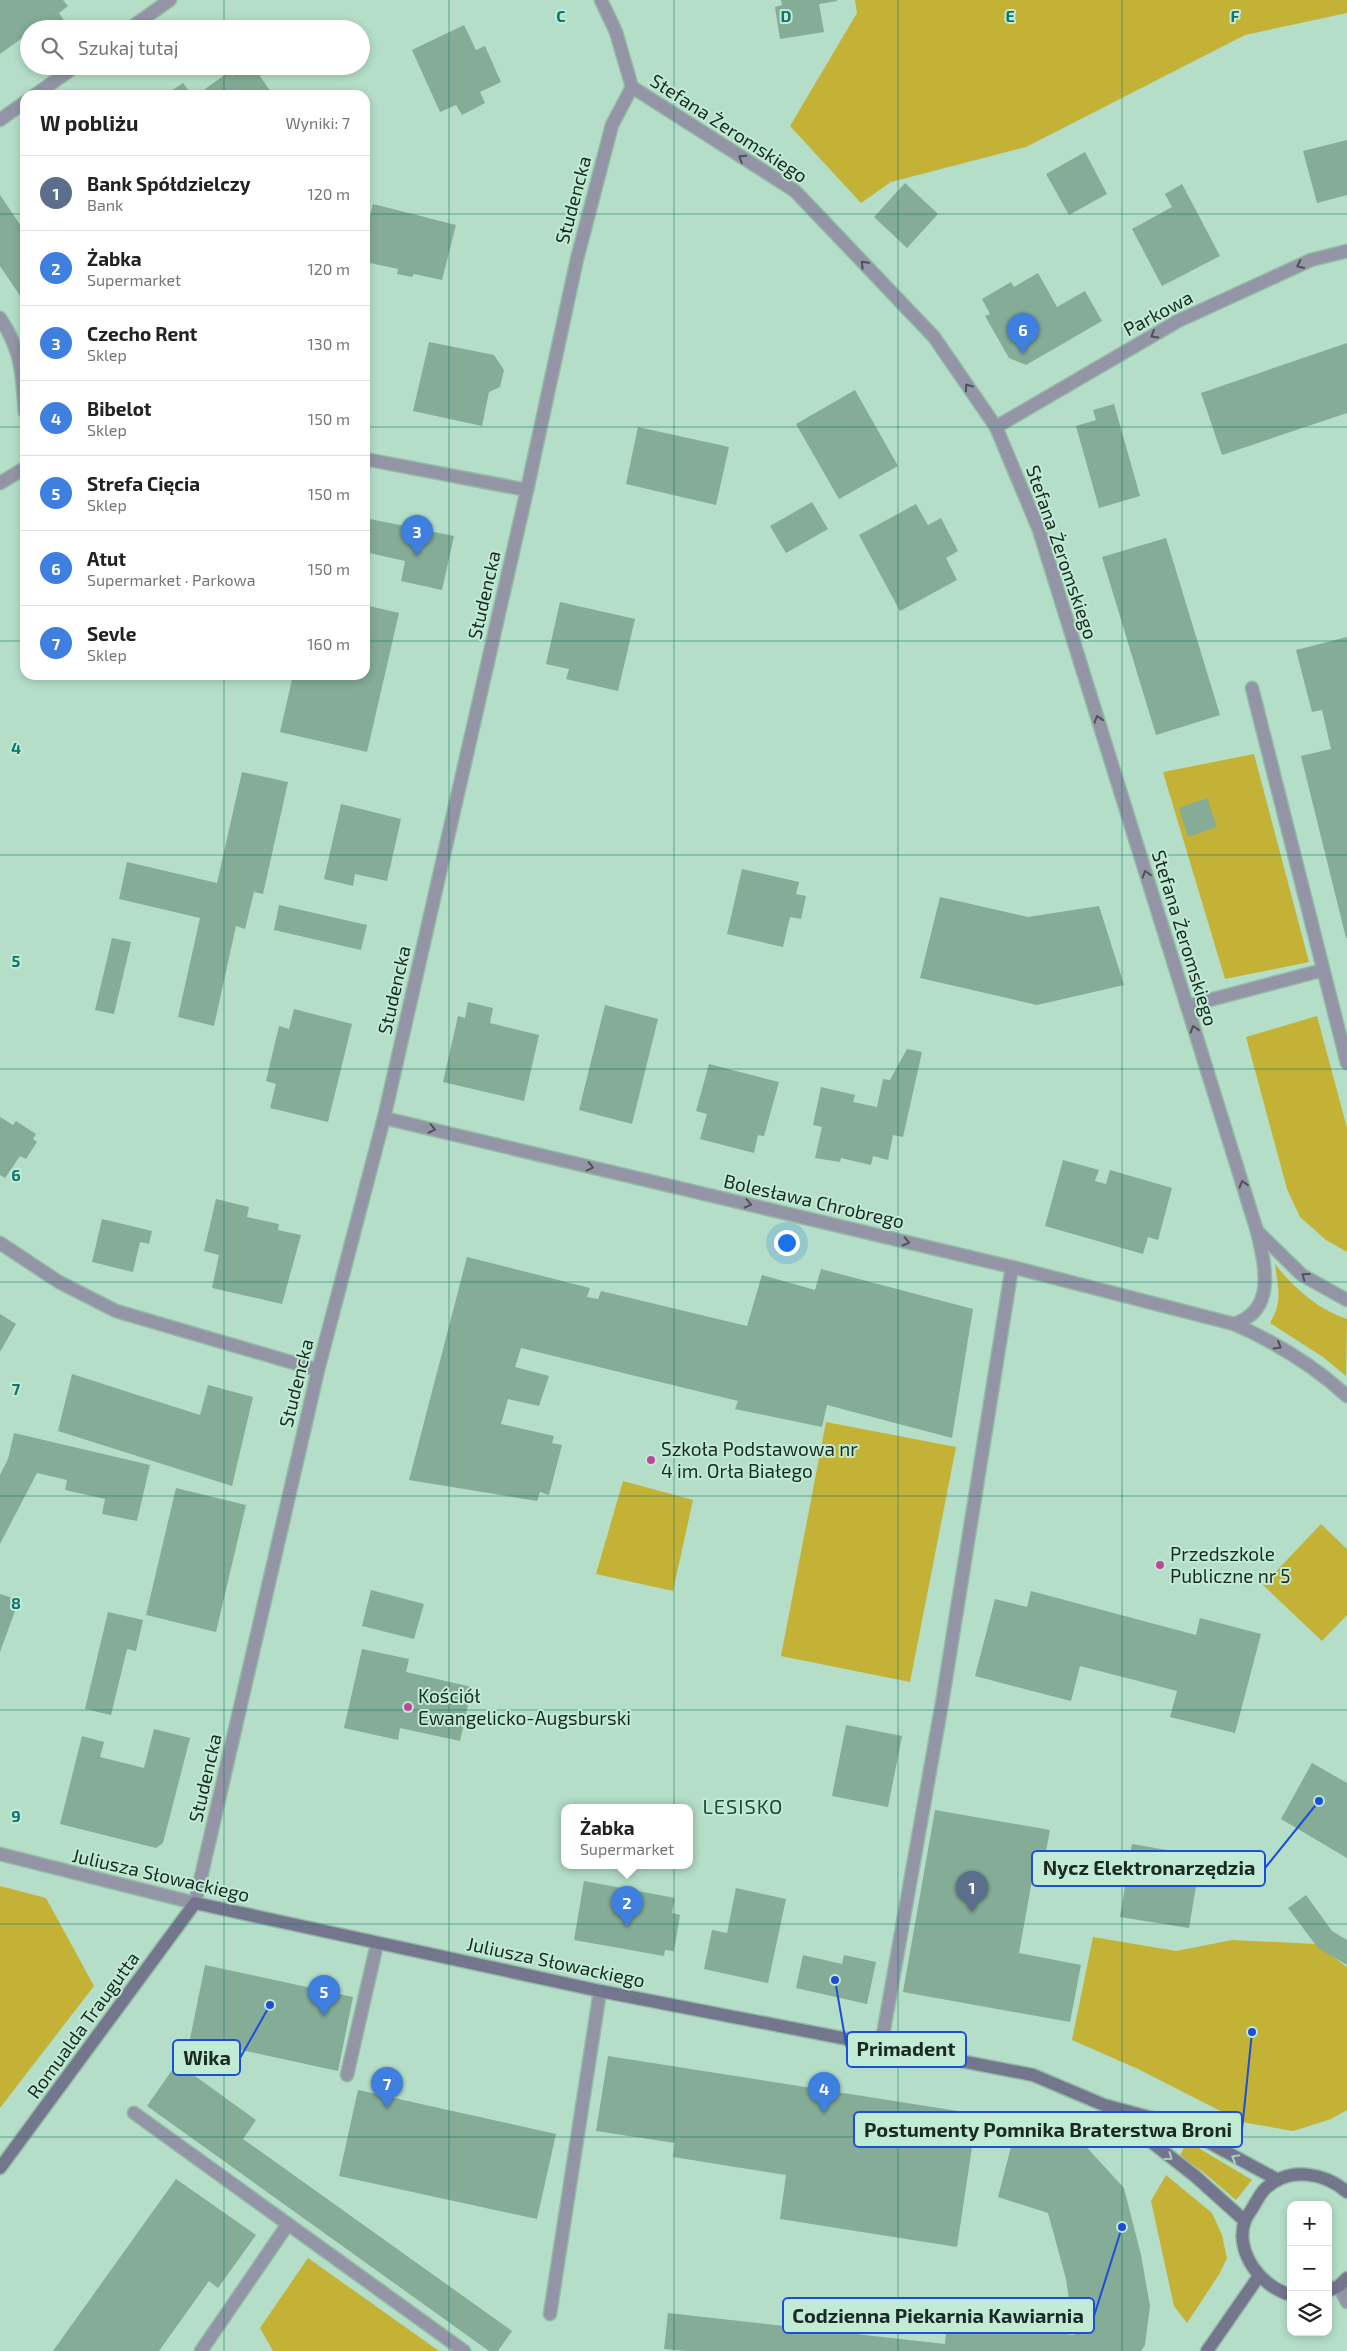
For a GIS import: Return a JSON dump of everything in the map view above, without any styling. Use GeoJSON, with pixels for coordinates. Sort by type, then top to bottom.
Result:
{"type":"FeatureCollection","features":[{"type":"Feature","properties":{"kind":"street"},"geometry":{"type":"LineString","coordinates":[[142,20],[170,0]]}},
{"type":"Feature","properties":{"kind":"street","name":"Stefana Żeromskiego"},"geometry":{"type":"LineString","coordinates":[[601,0],[616,32],[632,87],[795,191],[934,337],[996,427],[1039,530],[1257,1231],[1265,1283],[1263,1297],[1256,1310],[1246,1320],[1234,1324]]}},
{"type":"Feature","properties":{"kind":"street"},"geometry":{"type":"LineString","coordinates":[[42,90],[63,75]]}},
{"type":"Feature","properties":{"kind":"street","name":"Studencka"},"geometry":{"type":"LineString","coordinates":[[195,1903],[318,1370],[384,1118],[527,490],[577,259],[612,125],[632,87]]}},
{"type":"Feature","properties":{"kind":"street"},"geometry":{"type":"LineString","coordinates":[[0,120],[20,106]]}},
{"type":"Feature","properties":{"kind":"street","name":"Parkowa"},"geometry":{"type":"LineString","coordinates":[[996,427],[1178,321],[1310,260],[1347,251]]}},
{"type":"Feature","properties":{"kind":"street"},"geometry":{"type":"LineString","coordinates":[[0,318],[8,330],[20,360]]}},
{"type":"Feature","properties":{"kind":"street"},"geometry":{"type":"LineString","coordinates":[[370,460],[527,490]]}},
{"type":"Feature","properties":{"kind":"street"},"geometry":{"type":"LineString","coordinates":[[0,483],[20,471]]}},
{"type":"Feature","properties":{"kind":"street"},"geometry":{"type":"LineString","coordinates":[[1252,688],[1347,1063]]}},
{"type":"Feature","properties":{"kind":"street"},"geometry":{"type":"LineString","coordinates":[[1187,1006],[1323,970]]}},
{"type":"Feature","properties":{"kind":"street","name":"Bolesława Chrobrego"},"geometry":{"type":"LineString","coordinates":[[384,1118],[1012,1267],[1234,1324],[1257,1334],[1301,1361],[1347,1396]]}},
{"type":"Feature","properties":{"kind":"street"},"geometry":{"type":"LineString","coordinates":[[1257,1231],[1302,1275],[1347,1300]]}},
{"type":"Feature","properties":{"kind":"street"},"geometry":{"type":"LineString","coordinates":[[0,1243],[59,1282],[116,1311],[318,1370]]}},
{"type":"Feature","properties":{"kind":"street"},"geometry":{"type":"LineString","coordinates":[[881,2046],[940,1713],[1012,1267]]}},
{"type":"Feature","properties":{"kind":"street","name":"Juliusza Słowackiego"},"geometry":{"type":"LineString","coordinates":[[0,1854],[195,1903],[377,1944],[600,1991],[1033,2075],[1104,2105],[1175,2124],[1278,2180]]}},
{"type":"Feature","properties":{"kind":"street","name":"Romualda Traugutta"},"geometry":{"type":"LineString","coordinates":[[0,2168],[195,1903]]}},
{"type":"Feature","properties":{"kind":"street"},"geometry":{"type":"LineString","coordinates":[[347,2075],[377,1944]]}},
{"type":"Feature","properties":{"kind":"street"},"geometry":{"type":"LineString","coordinates":[[550,2314],[600,1991]]}},
{"type":"Feature","properties":{"kind":"street","name":"Juliusza Słowackiego"},"geometry":{"type":"LineString","coordinates":[[1104,2105],[1195,2176],[1245,2221]]}},
{"type":"Feature","properties":{"kind":"street"},"geometry":{"type":"LineString","coordinates":[[134,2113],[464,2351]]}},
{"type":"Feature","properties":{"kind":"street"},"geometry":{"type":"LineString","coordinates":[[1287,2292],[1273,2287],[1259,2276],[1248,2260],[1244,2240],[1245,2221],[1265,2188],[1278,2180],[1301,2174],[1320,2176],[1338,2184],[1347,2192]]}},
{"type":"Feature","properties":{"kind":"street"},"geometry":{"type":"LineString","coordinates":[[201,2351],[288,2224]]}},
{"type":"Feature","properties":{"kind":"street"},"geometry":{"type":"LineString","coordinates":[[1207,2351],[1259,2276]]}},
{"type":"Feature","properties":{"kind":"street"},"geometry":{"type":"LineString","coordinates":[[1338,2285],[1347,2302]]}},
{"type":"Feature","properties":{"kind":"shaded area"},"geometry":{"type":"Polygon","coordinates":[[[855,0],[1347,0],[1347,13],[1245,35],[1026,147],[891,182],[861,203],[790,126],[857,13],[855,0]]]}},
{"type":"Feature","properties":{"kind":"shaded area"},"geometry":{"type":"Polygon","coordinates":[[[1254,754],[1309,962],[1225,979],[1163,772],[1254,754]]]}},
{"type":"Feature","properties":{"kind":"shaded area"},"geometry":{"type":"Polygon","coordinates":[[[1317,1016],[1347,1128],[1347,1252],[1326,1240],[1300,1217],[1287,1189],[1246,1037],[1317,1016]]]}},
{"type":"Feature","properties":{"kind":"shaded area"},"geometry":{"type":"Polygon","coordinates":[[[1275,1264],[1290,1281],[1316,1304],[1347,1319],[1346,1376],[1323,1357],[1270,1323],[1278,1301],[1275,1264]]]}},
{"type":"Feature","properties":{"kind":"shaded area"},"geometry":{"type":"Polygon","coordinates":[[[826,1422],[956,1447],[910,1682],[781,1656],[826,1422]]]}},
{"type":"Feature","properties":{"kind":"shaded area"},"geometry":{"type":"Polygon","coordinates":[[[623,1481],[693,1500],[673,1591],[596,1574],[623,1481]]]}},
{"type":"Feature","properties":{"kind":"shaded area"},"geometry":{"type":"Polygon","coordinates":[[[1321,1524],[1347,1549],[1347,1615],[1322,1641],[1263,1585],[1321,1524]]]}},
{"type":"Feature","properties":{"kind":"shaded area"},"geometry":{"type":"Polygon","coordinates":[[[0,1886],[46,1898],[94,1986],[0,2108],[0,1886]]]}},
{"type":"Feature","properties":{"kind":"shaded area"},"geometry":{"type":"Polygon","coordinates":[[[1093,1937],[1176,1951],[1232,1940],[1316,1944],[1347,1967],[1347,2110],[1331,2119],[1293,2131],[1242,2122],[1138,2069],[1072,2040],[1093,1937]]]}},
{"type":"Feature","properties":{"kind":"shaded area"},"geometry":{"type":"Polygon","coordinates":[[[1187,2141],[1252,2180],[1236,2200],[1203,2172],[1180,2156],[1187,2141]]]}},
{"type":"Feature","properties":{"kind":"shaded area"},"geometry":{"type":"Polygon","coordinates":[[[1166,2175],[1212,2213],[1222,2235],[1227,2258],[1220,2273],[1187,2323],[1174,2306],[1151,2201],[1166,2175]]]}},
{"type":"Feature","properties":{"kind":"shaded area"},"geometry":{"type":"Polygon","coordinates":[[[308,2258],[439,2351],[273,2351],[260,2328],[308,2258]]]}},
{"type":"Feature","properties":{"kind":"building"},"geometry":{"type":"Polygon","coordinates":[[[0,0],[63,0],[68,6],[59,13],[64,20],[20,20],[20,40],[0,54],[0,0]]]}},
{"type":"Feature","properties":{"kind":"building"},"geometry":{"type":"Polygon","coordinates":[[[781,0],[837,1],[819,4],[824,32],[780,39],[775,7],[782,5],[781,0]]]}},
{"type":"Feature","properties":{"kind":"building"},"geometry":{"type":"Polygon","coordinates":[[[464,25],[476,50],[485,46],[501,82],[480,92],[485,103],[462,115],[456,105],[440,112],[412,50],[464,25]]]}},
{"type":"Feature","properties":{"kind":"building"},"geometry":{"type":"Polygon","coordinates":[[[225,75],[259,75],[270,90],[205,89],[225,75]]]}},
{"type":"Feature","properties":{"kind":"building"},"geometry":{"type":"Polygon","coordinates":[[[183,83],[188,90],[172,90],[183,83]]]}},
{"type":"Feature","properties":{"kind":"building"},"geometry":{"type":"Polygon","coordinates":[[[1347,140],[1347,195],[1317,203],[1303,151],[1347,140]]]}},
{"type":"Feature","properties":{"kind":"building"},"geometry":{"type":"Polygon","coordinates":[[[1085,152],[1107,194],[1069,215],[1046,174],[1085,152]]]}},
{"type":"Feature","properties":{"kind":"building"},"geometry":{"type":"Polygon","coordinates":[[[905,183],[938,214],[907,248],[874,217],[905,183]]]}},
{"type":"Feature","properties":{"kind":"building"},"geometry":{"type":"Polygon","coordinates":[[[1182,184],[1220,256],[1162,286],[1132,229],[1172,207],[1165,194],[1182,184]]]}},
{"type":"Feature","properties":{"kind":"building"},"geometry":{"type":"Polygon","coordinates":[[[0,195],[20,225],[20,296],[0,266],[0,195]]]}},
{"type":"Feature","properties":{"kind":"building"},"geometry":{"type":"Polygon","coordinates":[[[373,204],[456,225],[442,280],[414,274],[412,277],[397,274],[398,269],[370,263],[370,216],[373,204]]]}},
{"type":"Feature","properties":{"kind":"building"},"geometry":{"type":"Polygon","coordinates":[[[1038,273],[1057,307],[1085,291],[1102,321],[1026,365],[1009,358],[985,316],[990,314],[982,299],[1011,282],[1014,287],[1038,273]]]}},
{"type":"Feature","properties":{"kind":"building"},"geometry":{"type":"Polygon","coordinates":[[[429,342],[494,355],[504,370],[500,387],[489,392],[482,426],[413,411],[429,342]]]}},
{"type":"Feature","properties":{"kind":"building"},"geometry":{"type":"Polygon","coordinates":[[[1347,343],[1347,413],[1222,455],[1201,393],[1347,343]]]}},
{"type":"Feature","properties":{"kind":"building"},"geometry":{"type":"Polygon","coordinates":[[[855,390],[898,466],[839,499],[796,424],[855,390]]]}},
{"type":"Feature","properties":{"kind":"building"},"geometry":{"type":"Polygon","coordinates":[[[1114,404],[1140,496],[1099,508],[1076,426],[1096,420],[1093,410],[1114,404]]]}},
{"type":"Feature","properties":{"kind":"building"},"geometry":{"type":"Polygon","coordinates":[[[638,427],[729,447],[716,505],[626,484],[638,427]]]}},
{"type":"Feature","properties":{"kind":"building"},"geometry":{"type":"Polygon","coordinates":[[[812,502],[828,529],[786,553],[770,526],[812,502]]]}},
{"type":"Feature","properties":{"kind":"building"},"geometry":{"type":"Polygon","coordinates":[[[916,504],[928,525],[941,518],[958,551],[946,558],[957,580],[900,611],[859,535],[916,504]]]}},
{"type":"Feature","properties":{"kind":"building"},"geometry":{"type":"Polygon","coordinates":[[[370,519],[454,536],[442,590],[401,581],[405,561],[370,553],[370,519]]]}},
{"type":"Feature","properties":{"kind":"building"},"geometry":{"type":"Polygon","coordinates":[[[1166,538],[1220,715],[1156,735],[1102,557],[1166,538]]]}},
{"type":"Feature","properties":{"kind":"building"},"geometry":{"type":"Polygon","coordinates":[[[560,602],[635,619],[618,691],[566,679],[569,669],[546,664],[560,602]]]}},
{"type":"Feature","properties":{"kind":"building"},"geometry":{"type":"Polygon","coordinates":[[[370,606],[399,613],[367,752],[280,732],[292,680],[370,680],[370,606]]]}},
{"type":"Feature","properties":{"kind":"building"},"geometry":{"type":"Polygon","coordinates":[[[1347,637],[1346,938],[1301,756],[1331,749],[1322,710],[1312,712],[1296,650],[1347,637]]]}},
{"type":"Feature","properties":{"kind":"building"},"geometry":{"type":"Polygon","coordinates":[[[242,772],[288,782],[263,894],[254,892],[245,929],[236,926],[214,1026],[178,1017],[200,918],[119,899],[127,862],[217,883],[242,772]]]}},
{"type":"Feature","properties":{"kind":"building"},"geometry":{"type":"Polygon","coordinates":[[[1207,798],[1217,827],[1188,837],[1179,808],[1207,798]]]}},
{"type":"Feature","properties":{"kind":"building"},"geometry":{"type":"Polygon","coordinates":[[[341,804],[401,819],[387,881],[355,874],[353,886],[324,879],[341,804]]]}},
{"type":"Feature","properties":{"kind":"building"},"geometry":{"type":"Polygon","coordinates":[[[742,869],[799,882],[796,894],[806,896],[801,919],[790,917],[783,947],[727,934],[742,869]]]}},
{"type":"Feature","properties":{"kind":"building"},"geometry":{"type":"Polygon","coordinates":[[[940,897],[1028,917],[1099,906],[1124,985],[1037,1005],[920,978],[940,897]]]}},
{"type":"Feature","properties":{"kind":"building"},"geometry":{"type":"Polygon","coordinates":[[[279,905],[367,925],[361,950],[274,930],[279,905]]]}},
{"type":"Feature","properties":{"kind":"building"},"geometry":{"type":"Polygon","coordinates":[[[112,938],[131,942],[114,1014],[95,1010],[112,938]]]}},
{"type":"Feature","properties":{"kind":"building"},"geometry":{"type":"Polygon","coordinates":[[[468,1002],[493,1008],[490,1023],[539,1035],[524,1101],[443,1082],[458,1016],[465,1018],[468,1002]]]}},
{"type":"Feature","properties":{"kind":"building"},"geometry":{"type":"Polygon","coordinates":[[[605,1005],[658,1019],[632,1124],[579,1110],[605,1005]]]}},
{"type":"Feature","properties":{"kind":"building"},"geometry":{"type":"Polygon","coordinates":[[[294,1009],[352,1024],[328,1122],[270,1108],[276,1084],[266,1081],[279,1026],[289,1029],[294,1009]]]}},
{"type":"Feature","properties":{"kind":"building"},"geometry":{"type":"Polygon","coordinates":[[[907,1049],[922,1052],[903,1137],[893,1135],[888,1160],[873,1156],[871,1165],[841,1158],[840,1162],[815,1158],[822,1127],[813,1125],[821,1087],[855,1095],[853,1102],[877,1107],[883,1079],[890,1080],[907,1049]]]}},
{"type":"Feature","properties":{"kind":"building"},"geometry":{"type":"Polygon","coordinates":[[[709,1064],[779,1082],[764,1136],[758,1135],[754,1153],[700,1139],[707,1114],[696,1111],[709,1064]]]}},
{"type":"Feature","properties":{"kind":"building"},"geometry":{"type":"Polygon","coordinates":[[[0,1117],[13,1125],[16,1121],[36,1134],[33,1139],[37,1142],[26,1159],[20,1156],[5,1178],[0,1175],[0,1117]]]}},
{"type":"Feature","properties":{"kind":"building"},"geometry":{"type":"Polygon","coordinates":[[[1063,1160],[1099,1170],[1095,1181],[1106,1184],[1110,1170],[1172,1188],[1158,1240],[1148,1237],[1143,1254],[1045,1226],[1063,1160]]]}},
{"type":"Feature","properties":{"kind":"building"},"geometry":{"type":"Polygon","coordinates":[[[216,1199],[249,1207],[247,1217],[279,1224],[278,1230],[301,1235],[282,1304],[212,1288],[219,1255],[204,1251],[216,1199]]]}},
{"type":"Feature","properties":{"kind":"building"},"geometry":{"type":"Polygon","coordinates":[[[102,1219],[152,1231],[149,1244],[140,1242],[133,1272],[92,1262],[102,1219]]]}},
{"type":"Feature","properties":{"kind":"building"},"geometry":{"type":"Polygon","coordinates":[[[467,1257],[590,1288],[587,1297],[598,1299],[601,1291],[747,1326],[762,1275],[815,1290],[821,1269],[973,1309],[952,1438],[827,1405],[822,1427],[735,1409],[738,1401],[521,1348],[515,1367],[549,1376],[539,1406],[508,1399],[501,1424],[554,1436],[552,1443],[562,1445],[549,1495],[540,1492],[537,1501],[409,1480],[467,1257]]]}},
{"type":"Feature","properties":{"kind":"building"},"geometry":{"type":"Polygon","coordinates":[[[0,1314],[16,1324],[0,1352],[0,1314]]]}},
{"type":"Feature","properties":{"kind":"building"},"geometry":{"type":"Polygon","coordinates":[[[72,1374],[200,1415],[208,1385],[253,1397],[232,1486],[58,1431],[72,1374]]]}},
{"type":"Feature","properties":{"kind":"building"},"geometry":{"type":"Polygon","coordinates":[[[14,1433],[150,1465],[137,1521],[102,1514],[105,1499],[65,1490],[67,1480],[37,1473],[0,1544],[0,1475],[8,1459],[14,1433]]]}},
{"type":"Feature","properties":{"kind":"building"},"geometry":{"type":"Polygon","coordinates":[[[176,1488],[246,1505],[216,1632],[146,1615],[176,1488]]]}},
{"type":"Feature","properties":{"kind":"building"},"geometry":{"type":"Polygon","coordinates":[[[371,1590],[424,1604],[414,1639],[362,1626],[371,1590]]]}},
{"type":"Feature","properties":{"kind":"building"},"geometry":{"type":"Polygon","coordinates":[[[1031,1591],[1196,1635],[1200,1618],[1261,1634],[1235,1733],[1170,1717],[1177,1691],[1080,1666],[1071,1701],[975,1676],[995,1599],[1027,1607],[1031,1591]]]}},
{"type":"Feature","properties":{"kind":"building"},"geometry":{"type":"Polygon","coordinates":[[[0,1594],[19,1600],[0,1652],[0,1594]]]}},
{"type":"Feature","properties":{"kind":"building"},"geometry":{"type":"Polygon","coordinates":[[[108,1612],[143,1620],[136,1651],[127,1649],[111,1715],[85,1709],[108,1612]]]}},
{"type":"Feature","properties":{"kind":"building","name":"Kościół Ewangelicko-Augsburski"},"geometry":{"type":"Polygon","coordinates":[[[362,1649],[409,1659],[406,1672],[472,1687],[460,1741],[400,1728],[398,1740],[344,1728],[362,1649]]]}},
{"type":"Feature","properties":{"kind":"building"},"geometry":{"type":"Polygon","coordinates":[[[846,1725],[902,1736],[888,1807],[832,1796],[846,1725]]]}},
{"type":"Feature","properties":{"kind":"building"},"geometry":{"type":"Polygon","coordinates":[[[154,1729],[190,1738],[163,1843],[156,1848],[60,1824],[82,1736],[104,1742],[100,1757],[144,1768],[154,1729]]]}},
{"type":"Feature","properties":{"kind":"building"},"geometry":{"type":"Polygon","coordinates":[[[1312,1763],[1347,1783],[1347,1858],[1281,1819],[1312,1763]]]}},
{"type":"Feature","properties":{"kind":"building"},"geometry":{"type":"Polygon","coordinates":[[[935,1810],[1050,1830],[1042,1871],[1034,1869],[1019,1953],[1081,1965],[1070,2022],[903,1992],[935,1810]]]}},
{"type":"Feature","properties":{"kind":"building"},"geometry":{"type":"Polygon","coordinates":[[[1132,1844],[1201,1856],[1189,1928],[1120,1917],[1132,1844]]]}},
{"type":"Feature","properties":{"kind":"building"},"geometry":{"type":"Polygon","coordinates":[[[584,1881],[675,1898],[672,1913],[680,1915],[674,1951],[665,1950],[664,1956],[574,1940],[584,1881]]]}},
{"type":"Feature","properties":{"kind":"building"},"geometry":{"type":"Polygon","coordinates":[[[736,1888],[786,1899],[768,1983],[704,1969],[712,1930],[727,1933],[736,1888]]]}},
{"type":"Feature","properties":{"kind":"building"},"geometry":{"type":"Polygon","coordinates":[[[1306,1895],[1332,1931],[1347,1940],[1347,1965],[1318,1948],[1288,1908],[1306,1895]]]}},
{"type":"Feature","properties":{"kind":"building"},"geometry":{"type":"Polygon","coordinates":[[[803,1955],[842,1964],[844,1955],[876,1962],[867,2004],[796,1988],[803,1955]]]}},
{"type":"Feature","properties":{"kind":"building"},"geometry":{"type":"Polygon","coordinates":[[[205,1965],[353,1997],[338,2071],[190,2039],[205,1965]]]}},
{"type":"Feature","properties":{"kind":"building"},"geometry":{"type":"Polygon","coordinates":[[[608,2056],[977,2114],[957,2247],[780,2219],[786,2175],[673,2157],[675,2143],[596,2131],[608,2056]]]}},
{"type":"Feature","properties":{"kind":"building"},"geometry":{"type":"Polygon","coordinates":[[[177,2063],[256,2120],[243,2139],[512,2331],[498,2351],[489,2351],[147,2106],[177,2063]]]}},
{"type":"Feature","properties":{"kind":"building"},"geometry":{"type":"Polygon","coordinates":[[[358,2090],[556,2134],[537,2219],[339,2176],[358,2090]]]}},
{"type":"Feature","properties":{"kind":"building"},"geometry":{"type":"Polygon","coordinates":[[[1019,2116],[1079,2139],[1124,2188],[1141,2255],[1150,2306],[1145,2345],[1141,2351],[686,2351],[664,2349],[668,2313],[945,2344],[947,2322],[1074,2335],[1066,2279],[1048,2213],[998,2197],[1019,2116]]]}},
{"type":"Feature","properties":{"kind":"building"},"geometry":{"type":"Polygon","coordinates":[[[176,2179],[256,2235],[218,2288],[209,2281],[159,2351],[53,2351],[176,2179]]]}},
{"type":"Feature","properties":{"kind":"place","name":"Atut"},"geometry":{"type":"Point","coordinates":[1023,354]}},
{"type":"Feature","properties":{"kind":"place","name":"Czecho Rent"},"geometry":{"type":"Point","coordinates":[417,556]}},
{"type":"Feature","properties":{"kind":"place","name":"Szkoła Podstawowa nr 4 im. Orła Białego"},"geometry":{"type":"Point","coordinates":[651,1460]}},
{"type":"Feature","properties":{"kind":"place","name":"Przedszkole Publiczne nr 5"},"geometry":{"type":"Point","coordinates":[1160,1565]}},
{"type":"Feature","properties":{"kind":"place","name":"Kościół Ewangelicko-Augsburski"},"geometry":{"type":"Point","coordinates":[408,1707]}},
{"type":"Feature","properties":{"kind":"place","name":"Nycz Elektronarzędzia"},"geometry":{"type":"Point","coordinates":[1319,1801]}},
{"type":"Feature","properties":{"kind":"place","name":"Bank Spółdzielczy"},"geometry":{"type":"Point","coordinates":[972,1912]}},
{"type":"Feature","properties":{"kind":"place","name":"Żabka"},"geometry":{"type":"Point","coordinates":[627,1927]}},
{"type":"Feature","properties":{"kind":"place","name":"Primadent"},"geometry":{"type":"Point","coordinates":[835,1980]}},
{"type":"Feature","properties":{"kind":"place","name":"Wika"},"geometry":{"type":"Point","coordinates":[270,2005]}},
{"type":"Feature","properties":{"kind":"place","name":"Strefa Cięcia"},"geometry":{"type":"Point","coordinates":[324,2016]}},
{"type":"Feature","properties":{"kind":"place","name":"Postumenty Pomnika Braterstwa Broni"},"geometry":{"type":"Point","coordinates":[1252,2032]}},
{"type":"Feature","properties":{"kind":"place","name":"Sevle"},"geometry":{"type":"Point","coordinates":[387,2108]}},
{"type":"Feature","properties":{"kind":"place","name":"Bibelot"},"geometry":{"type":"Point","coordinates":[824,2113]}},
{"type":"Feature","properties":{"kind":"place","name":"Codzienna Piekarnia Kawiarnia"},"geometry":{"type":"Point","coordinates":[1122,2227]}},
{"type":"Feature","properties":{"kind":"district","name":"LESISKO"},"geometry":{"type":"Point","coordinates":[743,1807]}}]}
